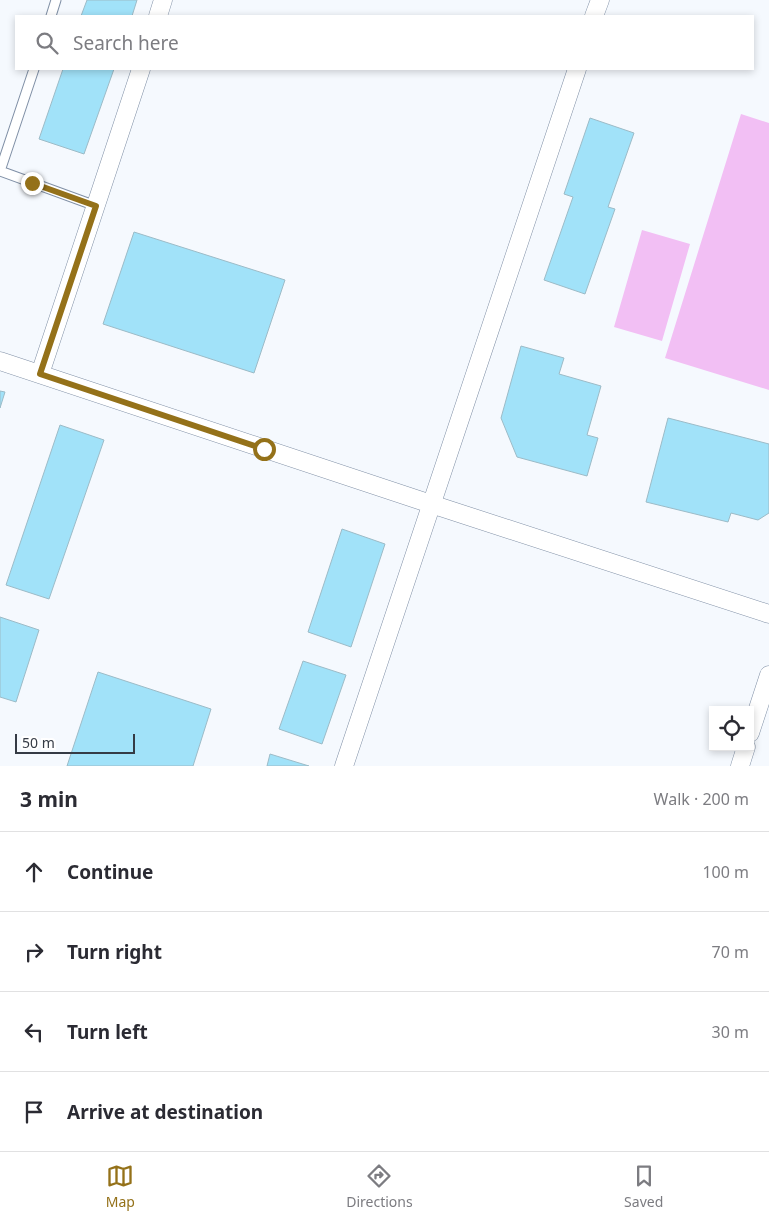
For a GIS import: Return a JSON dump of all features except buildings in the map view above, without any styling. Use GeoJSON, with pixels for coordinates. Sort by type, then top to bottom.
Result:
{"type":"FeatureCollection","features":[{"type":"Feature","properties":{"kind":"street"},"geometry":{"type":"LineString","coordinates":[[158,15],[163,0]]}},
{"type":"Feature","properties":{"kind":"street"},"geometry":{"type":"LineString","coordinates":[[594,15],[600,0]]}},
{"type":"Feature","properties":{"kind":"street"},"geometry":{"type":"LineString","coordinates":[[40,374],[140,70]]}},
{"type":"Feature","properties":{"kind":"street"},"geometry":{"type":"LineString","coordinates":[[344,766],[577,70]]}},
{"type":"Feature","properties":{"kind":"street"},"geometry":{"type":"LineString","coordinates":[[0,361],[769,614]]}},
{"type":"Feature","properties":{"kind":"street"},"geometry":{"type":"LineString","coordinates":[[754,721],[769,675]]}},
{"type":"Feature","properties":{"kind":"street"},"geometry":{"type":"LineString","coordinates":[[740,766],[745,751]]}},
{"type":"Feature","properties":{"kind":"lane"},"geometry":{"type":"LineString","coordinates":[[51,15],[56,0]]}},
{"type":"Feature","properties":{"kind":"lane"},"geometry":{"type":"LineString","coordinates":[[34,70],[0,171],[96,206]]}},
{"type":"Feature","properties":{"kind":"shaded area"},"geometry":{"type":"Polygon","coordinates":[[[741,114],[769,123],[769,390],[665,358],[741,114]]]}},
{"type":"Feature","properties":{"kind":"shaded area"},"geometry":{"type":"Polygon","coordinates":[[[642,230],[690,244],[662,341],[614,327],[642,230]]]}},
{"type":"Feature","properties":{"kind":"route"},"geometry":{"type":"LineString","coordinates":[[32,183],[96,206],[40,374],[264,449]]}}]}
